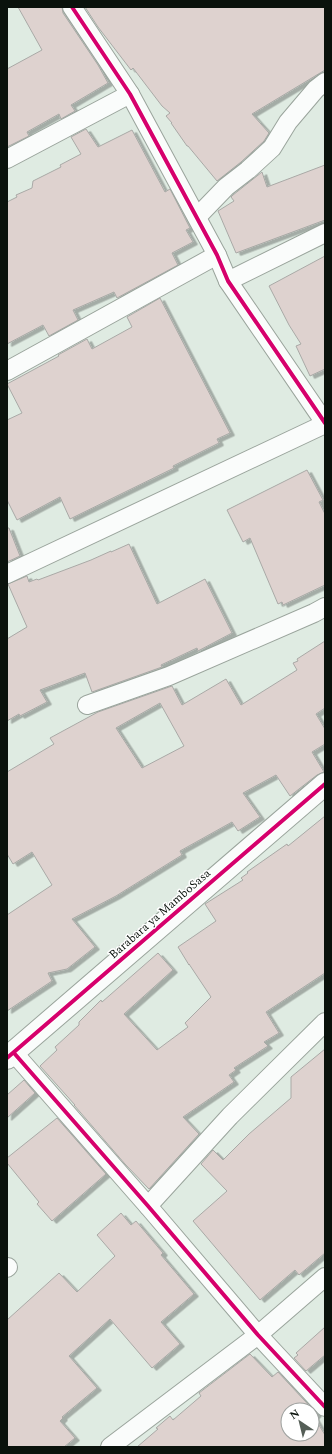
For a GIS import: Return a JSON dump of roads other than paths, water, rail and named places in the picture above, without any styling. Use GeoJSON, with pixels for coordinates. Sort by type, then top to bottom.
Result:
{"type":"FeatureCollection","features":[{"type":"Feature","properties":{"kind":"street"},"geometry":{"type":"LineString","coordinates":[[7,574],[325,424],[228,281],[217,255],[130,94],[72,7]]}},
{"type":"Feature","properties":{"kind":"street"},"geometry":{"type":"LineString","coordinates":[[197,217],[226,187],[248,170],[272,148],[288,122],[316,89],[325,82]]}},
{"type":"Feature","properties":{"kind":"street"},"geometry":{"type":"LineString","coordinates":[[7,159],[130,94]]}},
{"type":"Feature","properties":{"kind":"street"},"geometry":{"type":"LineString","coordinates":[[228,281],[325,233]]}},
{"type":"Feature","properties":{"kind":"street"},"geometry":{"type":"LineString","coordinates":[[7,371],[217,255]]}},
{"type":"Feature","properties":{"kind":"street"},"geometry":{"type":"LineString","coordinates":[[88,704],[169,676],[325,607]]}},
{"type":"Feature","properties":{"kind":"street","name":"Barabara ya MamboSasa"},"geometry":{"type":"LineString","coordinates":[[10,1056],[325,784]]}},
{"type":"Feature","properties":{"kind":"street"},"geometry":{"type":"LineString","coordinates":[[148,1206],[230,1116],[325,1022]]}},
{"type":"Feature","properties":{"kind":"street"},"geometry":{"type":"LineString","coordinates":[[10,1056],[148,1206],[258,1335],[325,1407]]}},
{"type":"Feature","properties":{"kind":"street"},"geometry":{"type":"LineString","coordinates":[[117,1445],[258,1335],[325,1277]]}}]}
